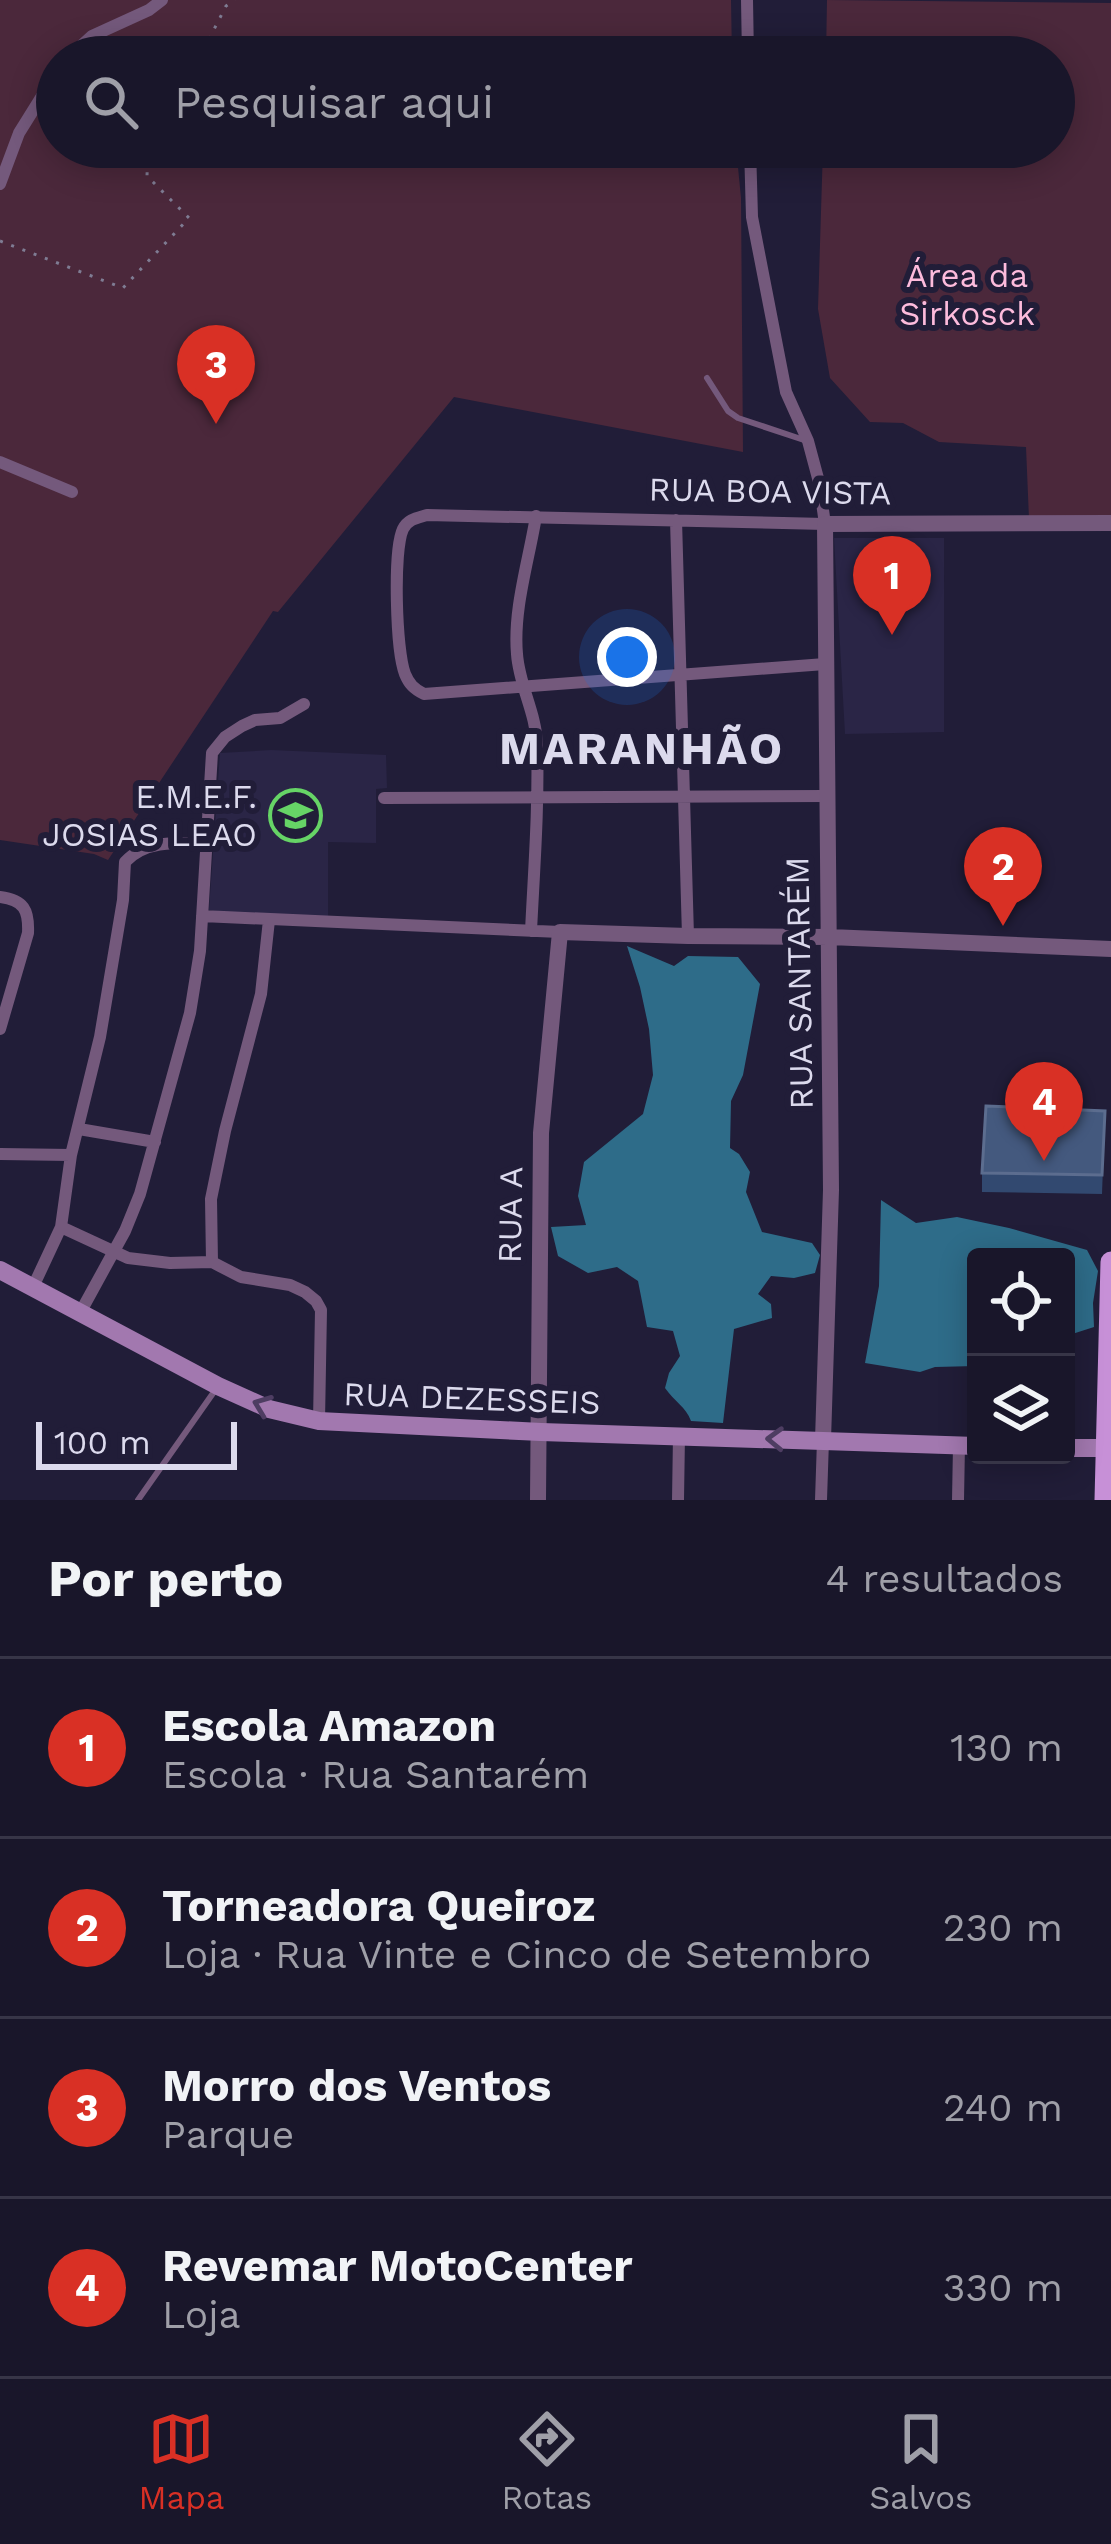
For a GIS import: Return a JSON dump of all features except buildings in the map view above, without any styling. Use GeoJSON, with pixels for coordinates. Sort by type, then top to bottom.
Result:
{"type":"FeatureCollection","features":[{"type":"Feature","properties":{"kind":"main road"},"geometry":{"type":"LineString","coordinates":[[1105,1500],[1111,1262]]}},
{"type":"Feature","properties":{"kind":"main road","name":"RUA DEZESSEIS"},"geometry":{"type":"LineString","coordinates":[[0,1270],[218,1386],[269,1409],[319,1421],[967,1446]]}},
{"type":"Feature","properties":{"kind":"main road"},"geometry":{"type":"LineString","coordinates":[[1075,1448],[1106,1448]]}},
{"type":"Feature","properties":{"kind":"street"},"geometry":{"type":"LineString","coordinates":[[92,36],[162,0]]}},
{"type":"Feature","properties":{"kind":"street"},"geometry":{"type":"LineString","coordinates":[[747,0],[748,36]]}},
{"type":"Feature","properties":{"kind":"street"},"geometry":{"type":"LineString","coordinates":[[0,184],[19,133],[36,106]]}},
{"type":"Feature","properties":{"kind":"street"},"geometry":{"type":"LineString","coordinates":[[751,168],[752,217],[786,392],[808,441],[825,524]]}},
{"type":"Feature","properties":{"kind":"street"},"geometry":{"type":"LineString","coordinates":[[0,462],[72,491]]}},
{"type":"Feature","properties":{"kind":"street","name":"RUA BOA VISTA"},"geometry":{"type":"LineString","coordinates":[[525,686],[431,694],[419,692],[406,678],[398,644],[398,552],[409,521],[427,515],[825,524],[1111,523]]}},
{"type":"Feature","properties":{"kind":"street"},"geometry":{"type":"LineString","coordinates":[[531,931],[537,740],[518,668],[516,630],[536,516]]}},
{"type":"Feature","properties":{"kind":"street"},"geometry":{"type":"LineString","coordinates":[[676,520],[688,936]]}},
{"type":"Feature","properties":{"kind":"street","name":"RUA SANTARÉM"},"geometry":{"type":"LineString","coordinates":[[823,1440],[831,1190],[825,524]]}},
{"type":"Feature","properties":{"kind":"street"},"geometry":{"type":"LineString","coordinates":[[525,686],[825,664]]}},
{"type":"Feature","properties":{"kind":"street"},"geometry":{"type":"LineString","coordinates":[[80,1313],[140,1195],[190,1013],[202,916],[212,753],[255,720],[280,718],[304,704]]}},
{"type":"Feature","properties":{"kind":"street"},"geometry":{"type":"LineString","coordinates":[[384,798],[826,796]]}},
{"type":"Feature","properties":{"kind":"street"},"geometry":{"type":"LineString","coordinates":[[33,1286],[62,1227],[71,1155],[100,1036],[124,900],[125,862],[148,847],[207,844]]}},
{"type":"Feature","properties":{"kind":"street"},"geometry":{"type":"LineString","coordinates":[[0,897],[21,902],[27,909],[28,933],[0,1029]]}},
{"type":"Feature","properties":{"kind":"street"},"geometry":{"type":"LineString","coordinates":[[202,916],[1111,950]]}},
{"type":"Feature","properties":{"kind":"street"},"geometry":{"type":"LineString","coordinates":[[212,1262],[211,1199],[261,994],[269,920]]}},
{"type":"Feature","properties":{"kind":"street","name":"RUA A"},"geometry":{"type":"LineString","coordinates":[[538,1500],[542,1133],[560,932]]}},
{"type":"Feature","properties":{"kind":"street"},"geometry":{"type":"LineString","coordinates":[[79,1129],[155,1142]]}},
{"type":"Feature","properties":{"kind":"street"},"geometry":{"type":"LineString","coordinates":[[0,1154],[71,1155]]}},
{"type":"Feature","properties":{"kind":"street"},"geometry":{"type":"LineString","coordinates":[[62,1227],[144,1261],[212,1262],[242,1277],[305,1292],[321,1310],[319,1421]]}},
{"type":"Feature","properties":{"kind":"street"},"geometry":{"type":"LineString","coordinates":[[678,1500],[679,1435]]}},
{"type":"Feature","properties":{"kind":"street"},"geometry":{"type":"LineString","coordinates":[[821,1500],[823,1440]]}},
{"type":"Feature","properties":{"kind":"street"},"geometry":{"type":"LineString","coordinates":[[958,1500],[967,1451]]}},
{"type":"Feature","properties":{"kind":"lane"},"geometry":{"type":"LineString","coordinates":[[707,378],[728,411],[738,418],[808,441]]}},
{"type":"Feature","properties":{"kind":"lane"},"geometry":{"type":"LineString","coordinates":[[138,1500],[218,1386]]}},
{"type":"Feature","properties":{"kind":"path"},"geometry":{"type":"LineString","coordinates":[[211,36],[226,6],[236,0]]}},
{"type":"Feature","properties":{"kind":"path"},"geometry":{"type":"LineString","coordinates":[[0,241],[123,288],[190,218],[147,176],[147,168]]}},
{"type":"Feature","properties":{"kind":"shaded area"},"geometry":{"type":"Polygon","coordinates":[[[834,538],[944,538],[944,732],[845,734],[834,538]]]}},
{"type":"Feature","properties":{"kind":"shaded area","name":"E.M.E.F. JOSIAS LEAO"},"geometry":{"type":"Polygon","coordinates":[[[271,750],[386,755],[387,788],[376,789],[376,843],[328,842],[328,916],[209,910],[220,753],[271,750]]]}},
{"type":"Feature","properties":{"kind":"green space"},"geometry":{"type":"Polygon","coordinates":[[[0,0],[731,0],[732,36],[36,36],[36,168],[738,168],[743,452],[454,397],[278,612],[273,611],[108,860],[0,840],[0,0]]]}},
{"type":"Feature","properties":{"kind":"green space","name":"Área da Sirkosck"},"geometry":{"type":"Polygon","coordinates":[[[827,0],[1111,3],[1111,518],[1029,519],[1026,447],[939,442],[903,423],[870,422],[830,378],[818,309],[822,168],[1075,168],[1075,36],[826,36],[827,0]]]}},
{"type":"Feature","properties":{"kind":"water"},"geometry":{"type":"Polygon","coordinates":[[[627,946],[674,966],[688,956],[738,957],[760,984],[743,1075],[731,1101],[730,1148],[750,1172],[746,1192],[762,1232],[812,1243],[820,1255],[815,1273],[771,1276],[758,1294],[771,1304],[772,1318],[734,1329],[723,1423],[691,1421],[665,1388],[680,1356],[673,1331],[647,1327],[638,1281],[617,1267],[588,1273],[558,1256],[551,1227],[586,1225],[578,1196],[584,1162],[643,1114],[653,1075],[649,1029],[627,946]]]}},
{"type":"Feature","properties":{"kind":"water"},"geometry":{"type":"Polygon","coordinates":[[[881,1200],[916,1223],[957,1217],[1087,1250],[1098,1271],[1094,1327],[1075,1333],[1075,1248],[967,1248],[967,1366],[920,1372],[865,1363],[879,1286],[881,1200]]]}},
{"type":"Feature","properties":{"kind":"place","name":"Morro dos Ventos"},"geometry":{"type":"Point","coordinates":[216,424]}},
{"type":"Feature","properties":{"kind":"place","name":"Escola Amazon"},"geometry":{"type":"Point","coordinates":[892,635]}},
{"type":"Feature","properties":{"kind":"place","name":"E.M.E.F. JOSIAS LEAO"},"geometry":{"type":"Point","coordinates":[296,815]}},
{"type":"Feature","properties":{"kind":"place","name":"Torneadora Queiroz"},"geometry":{"type":"Point","coordinates":[1003,926]}},
{"type":"Feature","properties":{"kind":"place","name":"Revemar MotoCenter"},"geometry":{"type":"Point","coordinates":[1044,1161]}},
{"type":"Feature","properties":{"kind":"district","name":"MARANHÃO"},"geometry":{"type":"Point","coordinates":[642,748]}}]}
